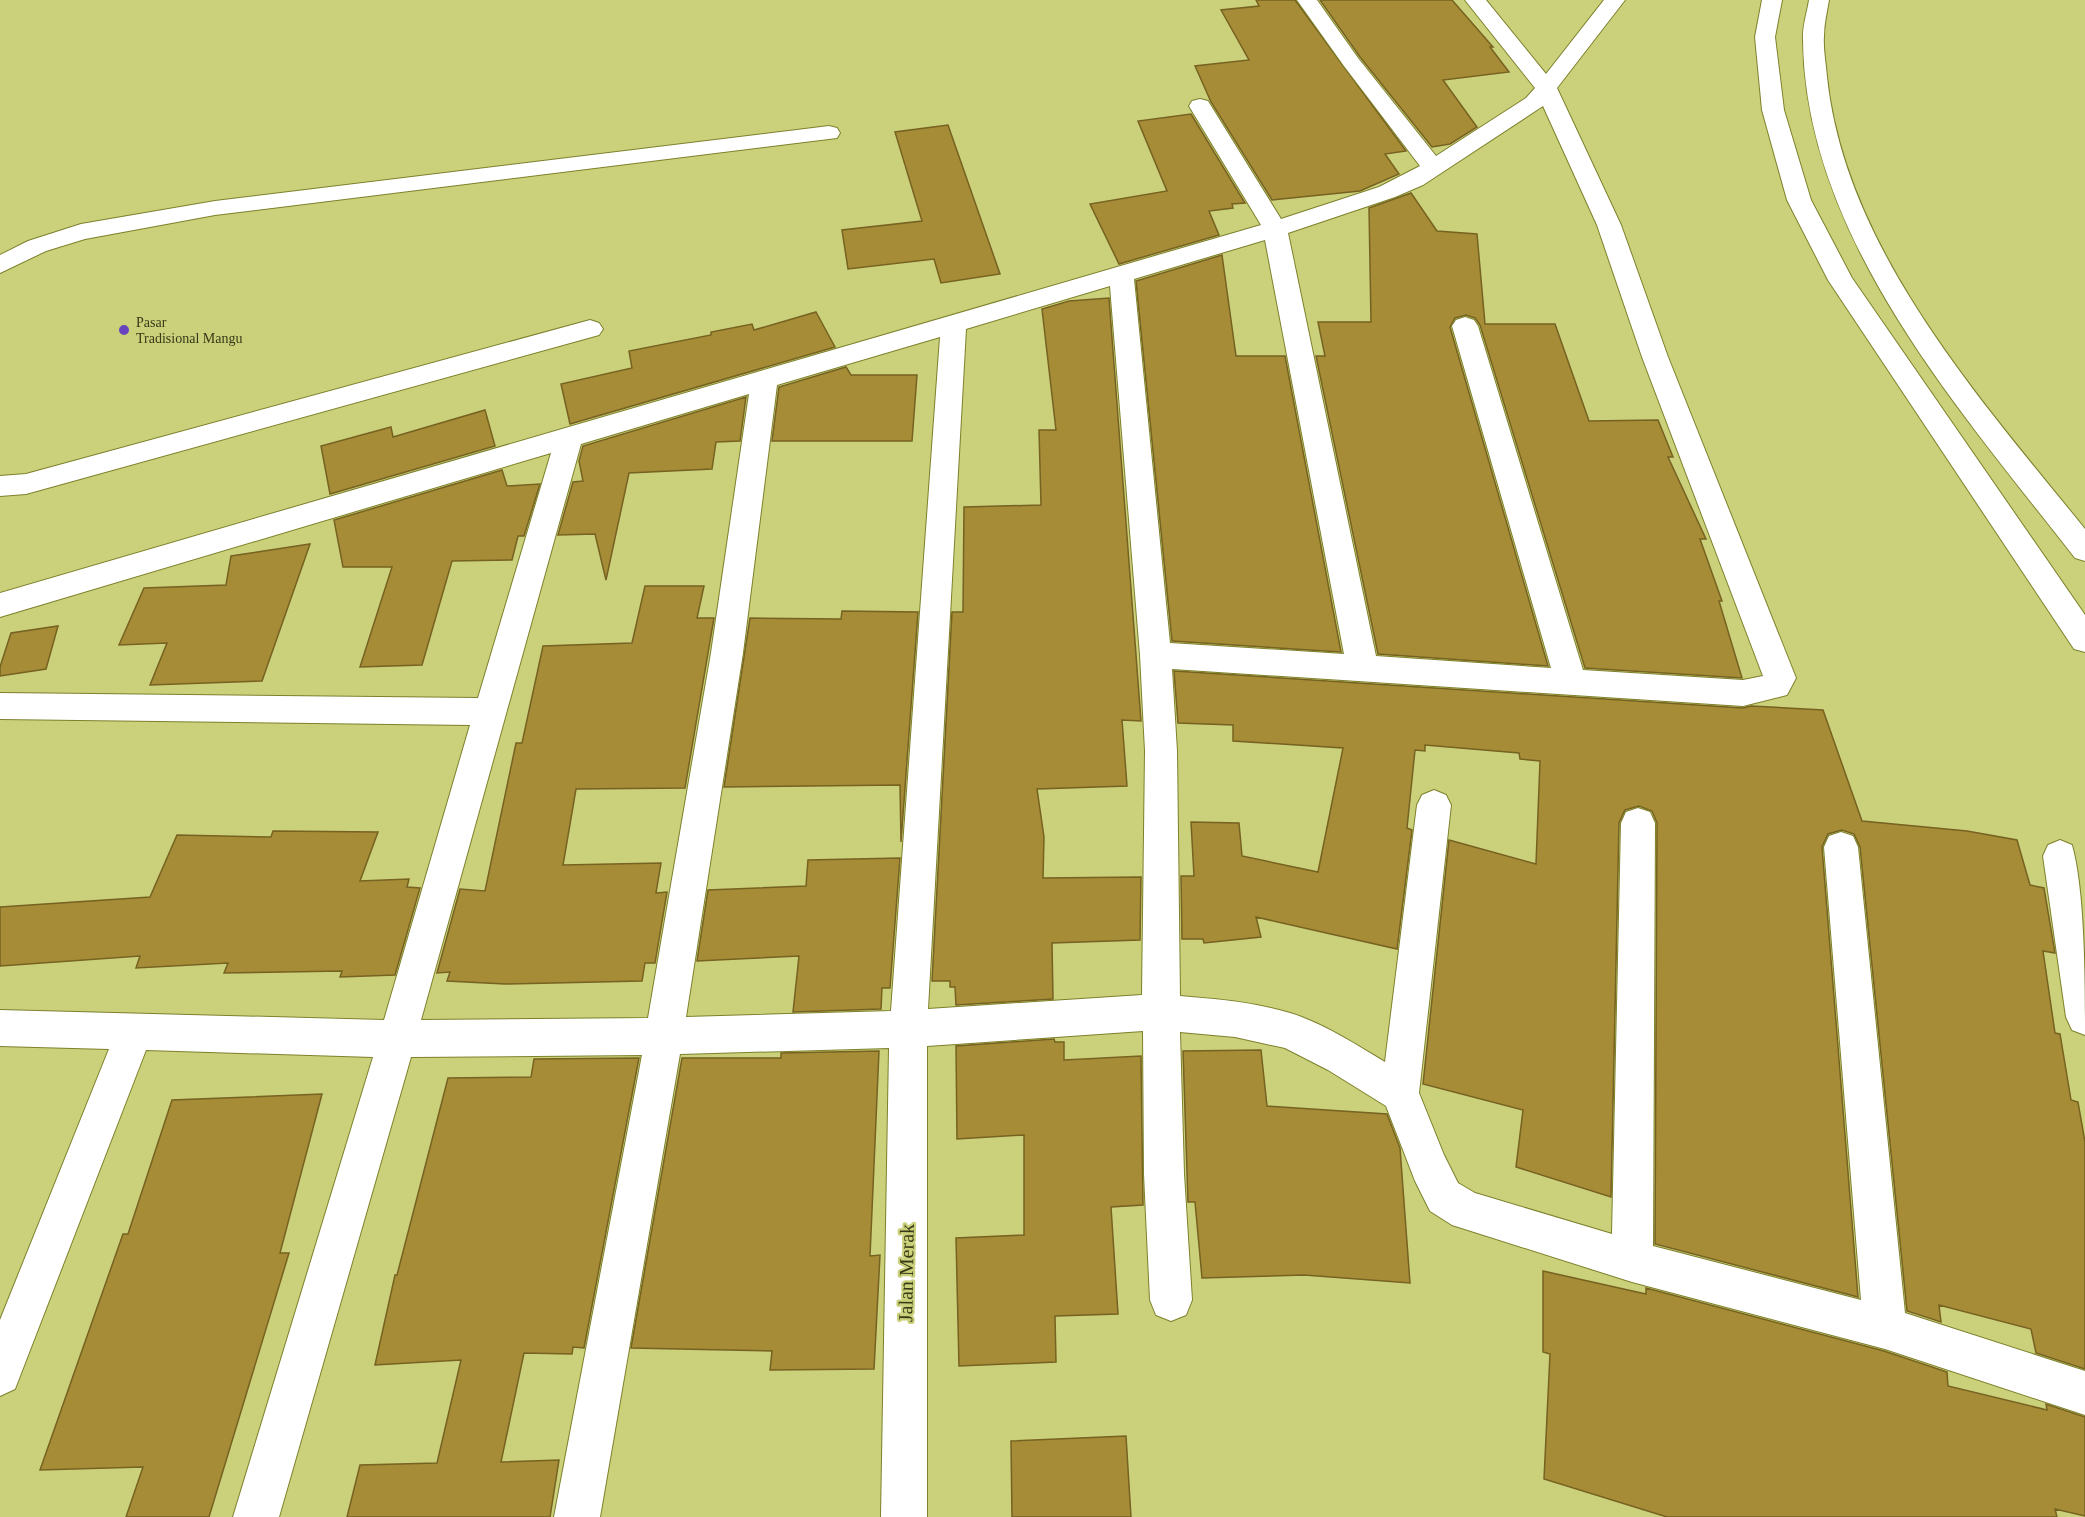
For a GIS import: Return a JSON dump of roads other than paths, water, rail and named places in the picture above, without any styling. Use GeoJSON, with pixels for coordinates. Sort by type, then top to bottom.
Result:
{"type":"FeatureCollection","features":[{"type":"Feature","properties":{"kind":"main road"},"geometry":{"type":"LineString","coordinates":[[1307,0],[1351,62],[1434,169]]}},
{"type":"Feature","properties":{"kind":"main road"},"geometry":{"type":"LineString","coordinates":[[1156,655],[1743,693],[1776,686],[1780,678],[1655,357],[1609,225],[1546,88],[1475,0]]}},
{"type":"Feature","properties":{"kind":"main road"},"geometry":{"type":"LineString","coordinates":[[0,605],[1275,229],[1388,192],[1434,169],[1534,103],[1615,0]]}},
{"type":"Feature","properties":{"kind":"main road"},"geometry":{"type":"LineString","coordinates":[[1772,0],[1765,37],[1773,110],[1799,200],[1840,280],[2085,640]]}},
{"type":"Feature","properties":{"kind":"main road"},"geometry":{"type":"LineString","coordinates":[[1819,0],[1813,40],[1818,109],[1848,202],[1889,285],[1965,395],[2085,550]]}},
{"type":"Feature","properties":{"kind":"main road"},"geometry":{"type":"LineString","coordinates":[[1200,106],[1275,229],[1363,669]]}},
{"type":"Feature","properties":{"kind":"main road"},"geometry":{"type":"LineString","coordinates":[[0,265],[37,246],[81,232],[215,208],[829,133]]}},
{"type":"Feature","properties":{"kind":"main road"},"geometry":{"type":"LineString","coordinates":[[1121,273],[1156,655],[1161,751],[1161,1012],[1164,1174],[1171,1300]]}},
{"type":"Feature","properties":{"kind":"main road","name":"Jalan Merak"},"geometry":{"type":"LineString","coordinates":[[904,1517],[908,1029],[954,323]]}},
{"type":"Feature","properties":{"kind":"main road"},"geometry":{"type":"LineString","coordinates":[[1466,326],[1571,682]]}},
{"type":"Feature","properties":{"kind":"main road"},"geometry":{"type":"LineString","coordinates":[[0,486],[26,484],[590,329]]}},
{"type":"Feature","properties":{"kind":"main road"},"geometry":{"type":"LineString","coordinates":[[577,1517],[664,1036],[727,653],[764,381]]}},
{"type":"Feature","properties":{"kind":"main road"},"geometry":{"type":"LineString","coordinates":[[256,1517],[397,1039],[568,436]]}},
{"type":"Feature","properties":{"kind":"main road"},"geometry":{"type":"LineString","coordinates":[[0,706],[490,712]]}},
{"type":"Feature","properties":{"kind":"main road"},"geometry":{"type":"LineString","coordinates":[[1434,805],[1400,1093],[1429,1167],[1444,1197],[1466,1211],[1632,1261],[1885,1329],[2085,1393]]}},
{"type":"Feature","properties":{"kind":"main road"},"geometry":{"type":"LineString","coordinates":[[1632,1261],[1638,823]]}},
{"type":"Feature","properties":{"kind":"main road"},"geometry":{"type":"LineString","coordinates":[[1841,847],[1885,1329]]}},
{"type":"Feature","properties":{"kind":"main road"},"geometry":{"type":"LineString","coordinates":[[2060,856],[2085,1017]]}},
{"type":"Feature","properties":{"kind":"main road"},"geometry":{"type":"LineString","coordinates":[[0,1028],[397,1039],[664,1036],[908,1029],[1161,1012],[1236,1019],[1290,1031],[1341,1057],[1400,1093]]}},
{"type":"Feature","properties":{"kind":"main road"},"geometry":{"type":"LineString","coordinates":[[0,1374],[135,1031]]}},
{"type":"Feature","properties":{"kind":"place","name":"Pasar Tradisional Mangu"},"geometry":{"type":"Point","coordinates":[124,330]}}]}
